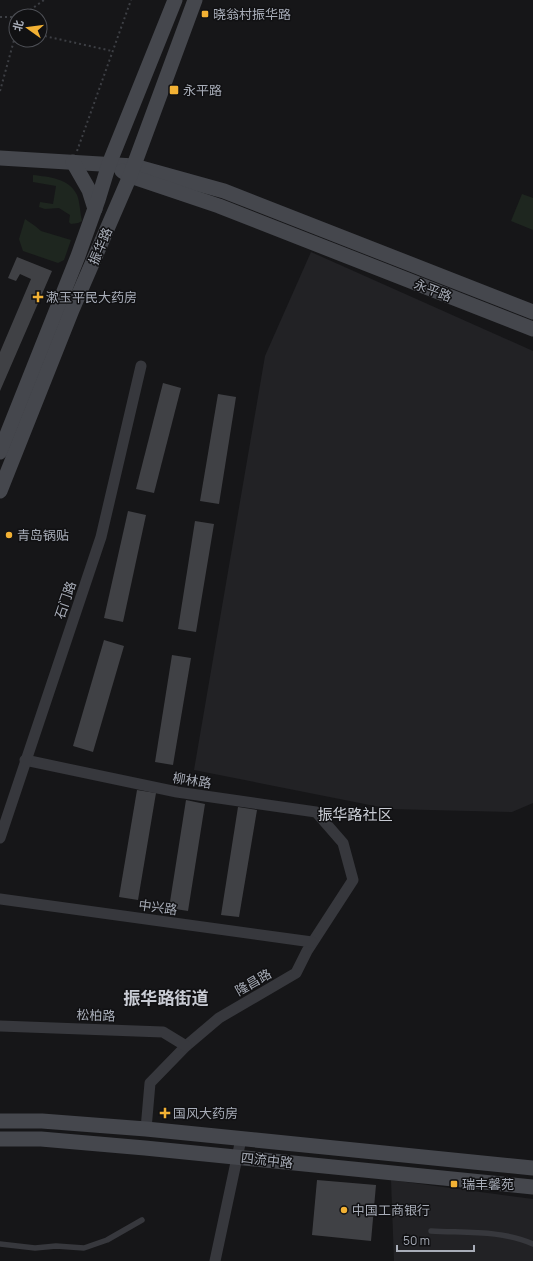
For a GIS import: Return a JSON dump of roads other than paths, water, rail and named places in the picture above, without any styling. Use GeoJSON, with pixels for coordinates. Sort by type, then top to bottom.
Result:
{"type":"FeatureCollection","features":[{"type":"Feature","properties":{"kind":"main road","name":"振华路"},"geometry":{"type":"LineString","coordinates":[[0,452],[75,263],[95,209],[109,164],[175,0]]}},
{"type":"Feature","properties":{"kind":"main road","name":"振华路"},"geometry":{"type":"LineString","coordinates":[[0,491],[72,310],[132,171],[195,0]]}},
{"type":"Feature","properties":{"kind":"main road","name":"永平路"},"geometry":{"type":"LineString","coordinates":[[0,158],[109,164],[132,171],[224,191],[533,312]]}},
{"type":"Feature","properties":{"kind":"main road"},"geometry":{"type":"LineString","coordinates":[[73,162],[89,190],[95,209]]}},
{"type":"Feature","properties":{"kind":"main road","name":"永平路"},"geometry":{"type":"LineString","coordinates":[[132,171],[533,329]]}},
{"type":"Feature","properties":{"kind":"main road","name":"四流中路"},"geometry":{"type":"LineString","coordinates":[[0,1121],[42,1121],[146,1129],[533,1168]]}},
{"type":"Feature","properties":{"kind":"main road","name":"四流中路"},"geometry":{"type":"LineString","coordinates":[[0,1139],[41,1139],[533,1187]]}},
{"type":"Feature","properties":{"kind":"street","name":"石门路"},"geometry":{"type":"LineString","coordinates":[[0,838],[101,537],[141,366]]}},
{"type":"Feature","properties":{"kind":"street","name":"柳林路"},"geometry":{"type":"LineString","coordinates":[[26,760],[177,792],[316,812],[343,843]]}},
{"type":"Feature","properties":{"kind":"street","name":"隆昌路"},"geometry":{"type":"LineString","coordinates":[[146,1129],[150,1083],[186,1046],[219,1018],[296,973],[312,942],[353,880],[343,843]]}},
{"type":"Feature","properties":{"kind":"street","name":"中兴路"},"geometry":{"type":"LineString","coordinates":[[0,899],[312,942]]}},
{"type":"Feature","properties":{"kind":"street","name":"松柏路"},"geometry":{"type":"LineString","coordinates":[[0,1026],[163,1032],[186,1046]]}},
{"type":"Feature","properties":{"kind":"street"},"geometry":{"type":"LineString","coordinates":[[215,1261],[241,1139]]}},
{"type":"Feature","properties":{"kind":"lane"},"geometry":{"type":"LineString","coordinates":[[0,1244],[35,1248],[56,1246],[84,1248],[107,1240],[142,1220]]}},
{"type":"Feature","properties":{"kind":"lane"},"geometry":{"type":"LineString","coordinates":[[432,1231],[495,1234],[533,1244]]}},
{"type":"Feature","properties":{"kind":"place","name":"晓翁村振华路"},"geometry":{"type":"Point","coordinates":[205,14]}},
{"type":"Feature","properties":{"kind":"place","name":"永平路"},"geometry":{"type":"Point","coordinates":[174,90]}},
{"type":"Feature","properties":{"kind":"place","name":"漱玉平民大药房"},"geometry":{"type":"Point","coordinates":[38,297]}},
{"type":"Feature","properties":{"kind":"place","name":"青岛锅贴"},"geometry":{"type":"Point","coordinates":[9,535]}},
{"type":"Feature","properties":{"kind":"place","name":"国风大药房"},"geometry":{"type":"Point","coordinates":[165,1113]}},
{"type":"Feature","properties":{"kind":"place","name":"瑞丰馨苑"},"geometry":{"type":"Point","coordinates":[454,1184]}},
{"type":"Feature","properties":{"kind":"place","name":"中国工商银行"},"geometry":{"type":"Point","coordinates":[344,1210]}},
{"type":"Feature","properties":{"kind":"district","name":"振华路社区"},"geometry":{"type":"Point","coordinates":[355,814]}},
{"type":"Feature","properties":{"kind":"district","name":"振华路街道"},"geometry":{"type":"Point","coordinates":[166,997]}}]}
